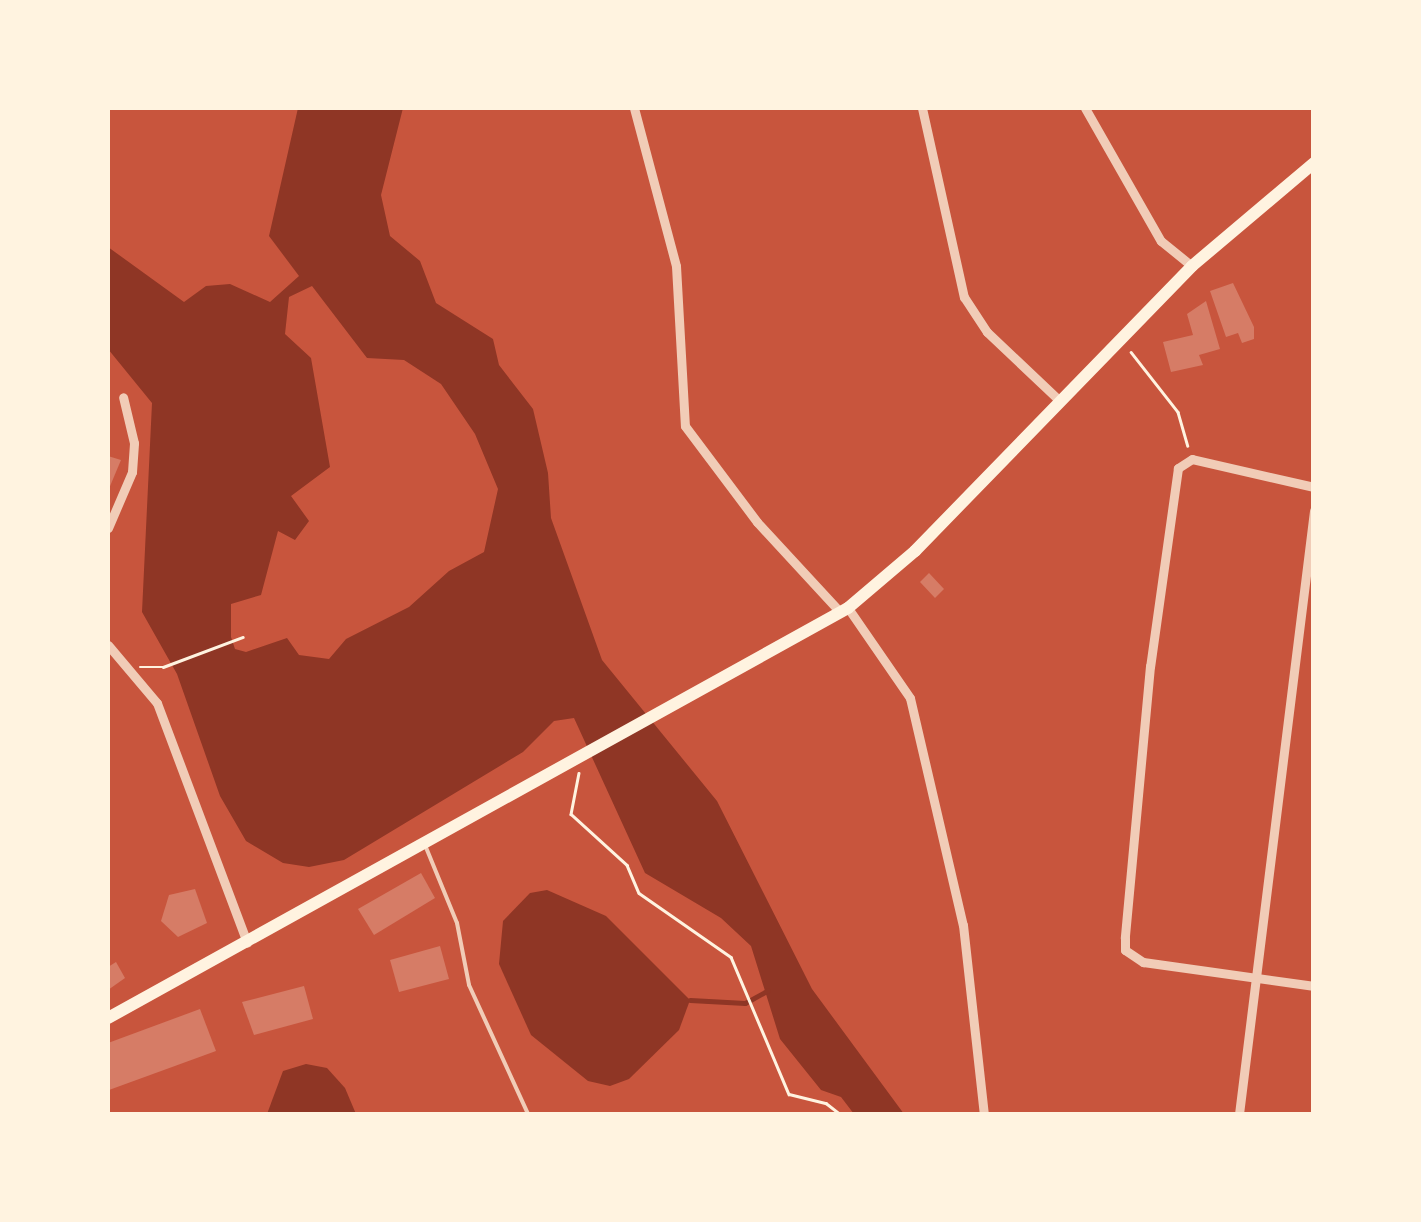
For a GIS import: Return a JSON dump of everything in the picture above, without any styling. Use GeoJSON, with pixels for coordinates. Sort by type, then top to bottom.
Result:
{"type":"FeatureCollection","features":[{"type":"Feature","properties":{"kind":"main road"},"geometry":{"type":"LineString","coordinates":[[108,1018],[844,610],[915,551],[1192,266],[1314,163]]}},
{"type":"Feature","properties":{"kind":"street"},"geometry":{"type":"LineString","coordinates":[[634,108],[676,266],[685,426],[756,522],[895,667],[910,698],[963,925],[984,1114]]}},
{"type":"Feature","properties":{"kind":"street"},"geometry":{"type":"LineString","coordinates":[[922,108],[964,297],[988,332],[1060,400]]}},
{"type":"Feature","properties":{"kind":"street"},"geometry":{"type":"LineString","coordinates":[[1085,108],[1161,242],[1192,266]]}},
{"type":"Feature","properties":{"kind":"street"},"geometry":{"type":"LineString","coordinates":[[108,528],[132,472],[134,443],[122,397]]}},
{"type":"Feature","properties":{"kind":"street"},"geometry":{"type":"LineString","coordinates":[[1314,487],[1192,460],[1172,481],[1148,685],[1125,938],[1125,950],[1143,962],[1314,986]]}},
{"type":"Feature","properties":{"kind":"street"},"geometry":{"type":"LineString","coordinates":[[1240,1114],[1314,512]]}},
{"type":"Feature","properties":{"kind":"street"},"geometry":{"type":"LineString","coordinates":[[108,645],[132,666],[157,703],[247,942]]}},
{"type":"Feature","properties":{"kind":"lane"},"geometry":{"type":"LineString","coordinates":[[425,845],[457,923],[470,985],[528,1114]]}},
{"type":"Feature","properties":{"kind":"path"},"geometry":{"type":"LineString","coordinates":[[1119,340],[1178,412],[1192,460]]}},
{"type":"Feature","properties":{"kind":"path"},"geometry":{"type":"LineString","coordinates":[[132,666],[164,667],[243,636]]}},
{"type":"Feature","properties":{"kind":"path"},"geometry":{"type":"LineString","coordinates":[[582,758],[571,814],[627,864],[638,893],[700,930],[731,957],[789,1094],[826,1102],[840,1114]]}},
{"type":"Feature","properties":{"kind":"shaded area"},"geometry":{"type":"Polygon","coordinates":[[[298,108],[403,108],[381,195],[390,236],[420,261],[436,303],[493,339],[499,365],[533,409],[548,473],[551,518],[602,660],[717,801],[812,989],[904,1114],[854,1114],[841,1097],[821,1090],[780,1039],[751,946],[721,918],[645,873],[574,718],[554,721],[523,752],[344,860],[309,867],[283,863],[246,841],[220,796],[177,674],[142,612],[152,403],[108,349],[108,247],[184,302],[206,286],[230,284],[270,302],[299,276],[269,236],[298,108]],[[312,286],[289,297],[285,334],[311,358],[330,467],[291,496],[309,521],[295,540],[278,531],[261,595],[231,604],[235,649],[246,652],[287,638],[299,655],[329,659],[346,639],[409,607],[449,571],[484,552],[498,489],[475,434],[441,384],[404,360],[367,358],[312,286]]]}},
{"type":"Feature","properties":{"kind":"shaded area"},"geometry":{"type":"Polygon","coordinates":[[[547,890],[606,916],[690,1000],[679,1030],[629,1079],[610,1086],[588,1081],[531,1035],[499,964],[503,921],[530,893],[547,890]]]}},
{"type":"Feature","properties":{"kind":"shaded area"},"geometry":{"type":"Polygon","coordinates":[[[306,1064],[327,1068],[345,1088],[356,1114],[267,1114],[283,1071],[306,1064]]]}},
{"type":"Feature","properties":{"kind":"building"},"geometry":{"type":"Polygon","coordinates":[[[1233,283],[1254,327],[1254,339],[1242,343],[1238,333],[1226,337],[1210,291],[1233,283]]]}},
{"type":"Feature","properties":{"kind":"building"},"geometry":{"type":"Polygon","coordinates":[[[1206,301],[1220,349],[1199,355],[1203,365],[1171,372],[1163,342],[1193,335],[1187,314],[1206,301]]]}},
{"type":"Feature","properties":{"kind":"building"},"geometry":{"type":"Polygon","coordinates":[[[108,456],[121,460],[108,491],[108,456]]]}},
{"type":"Feature","properties":{"kind":"building"},"geometry":{"type":"Polygon","coordinates":[[[929,573],[944,589],[935,598],[920,582],[929,573]]]}},
{"type":"Feature","properties":{"kind":"building"},"geometry":{"type":"Polygon","coordinates":[[[421,873],[435,898],[374,935],[358,909],[421,873]]]}},
{"type":"Feature","properties":{"kind":"building"},"geometry":{"type":"Polygon","coordinates":[[[195,889],[207,923],[178,937],[161,921],[169,895],[195,889]]]}},
{"type":"Feature","properties":{"kind":"building"},"geometry":{"type":"Polygon","coordinates":[[[440,946],[449,979],[399,992],[390,960],[440,946]]]}},
{"type":"Feature","properties":{"kind":"building"},"geometry":{"type":"Polygon","coordinates":[[[116,962],[125,978],[108,990],[108,967],[116,962]]]}},
{"type":"Feature","properties":{"kind":"building"},"geometry":{"type":"Polygon","coordinates":[[[304,986],[313,1019],[254,1035],[242,1002],[304,986]]]}},
{"type":"Feature","properties":{"kind":"building"},"geometry":{"type":"Polygon","coordinates":[[[200,1009],[216,1051],[109,1090],[108,1043],[200,1009]]]}},
{"type":"Feature","properties":{"kind":"waterway"},"geometry":{"type":"LineString","coordinates":[[690,1000],[745,1003],[768,990]]}}]}
